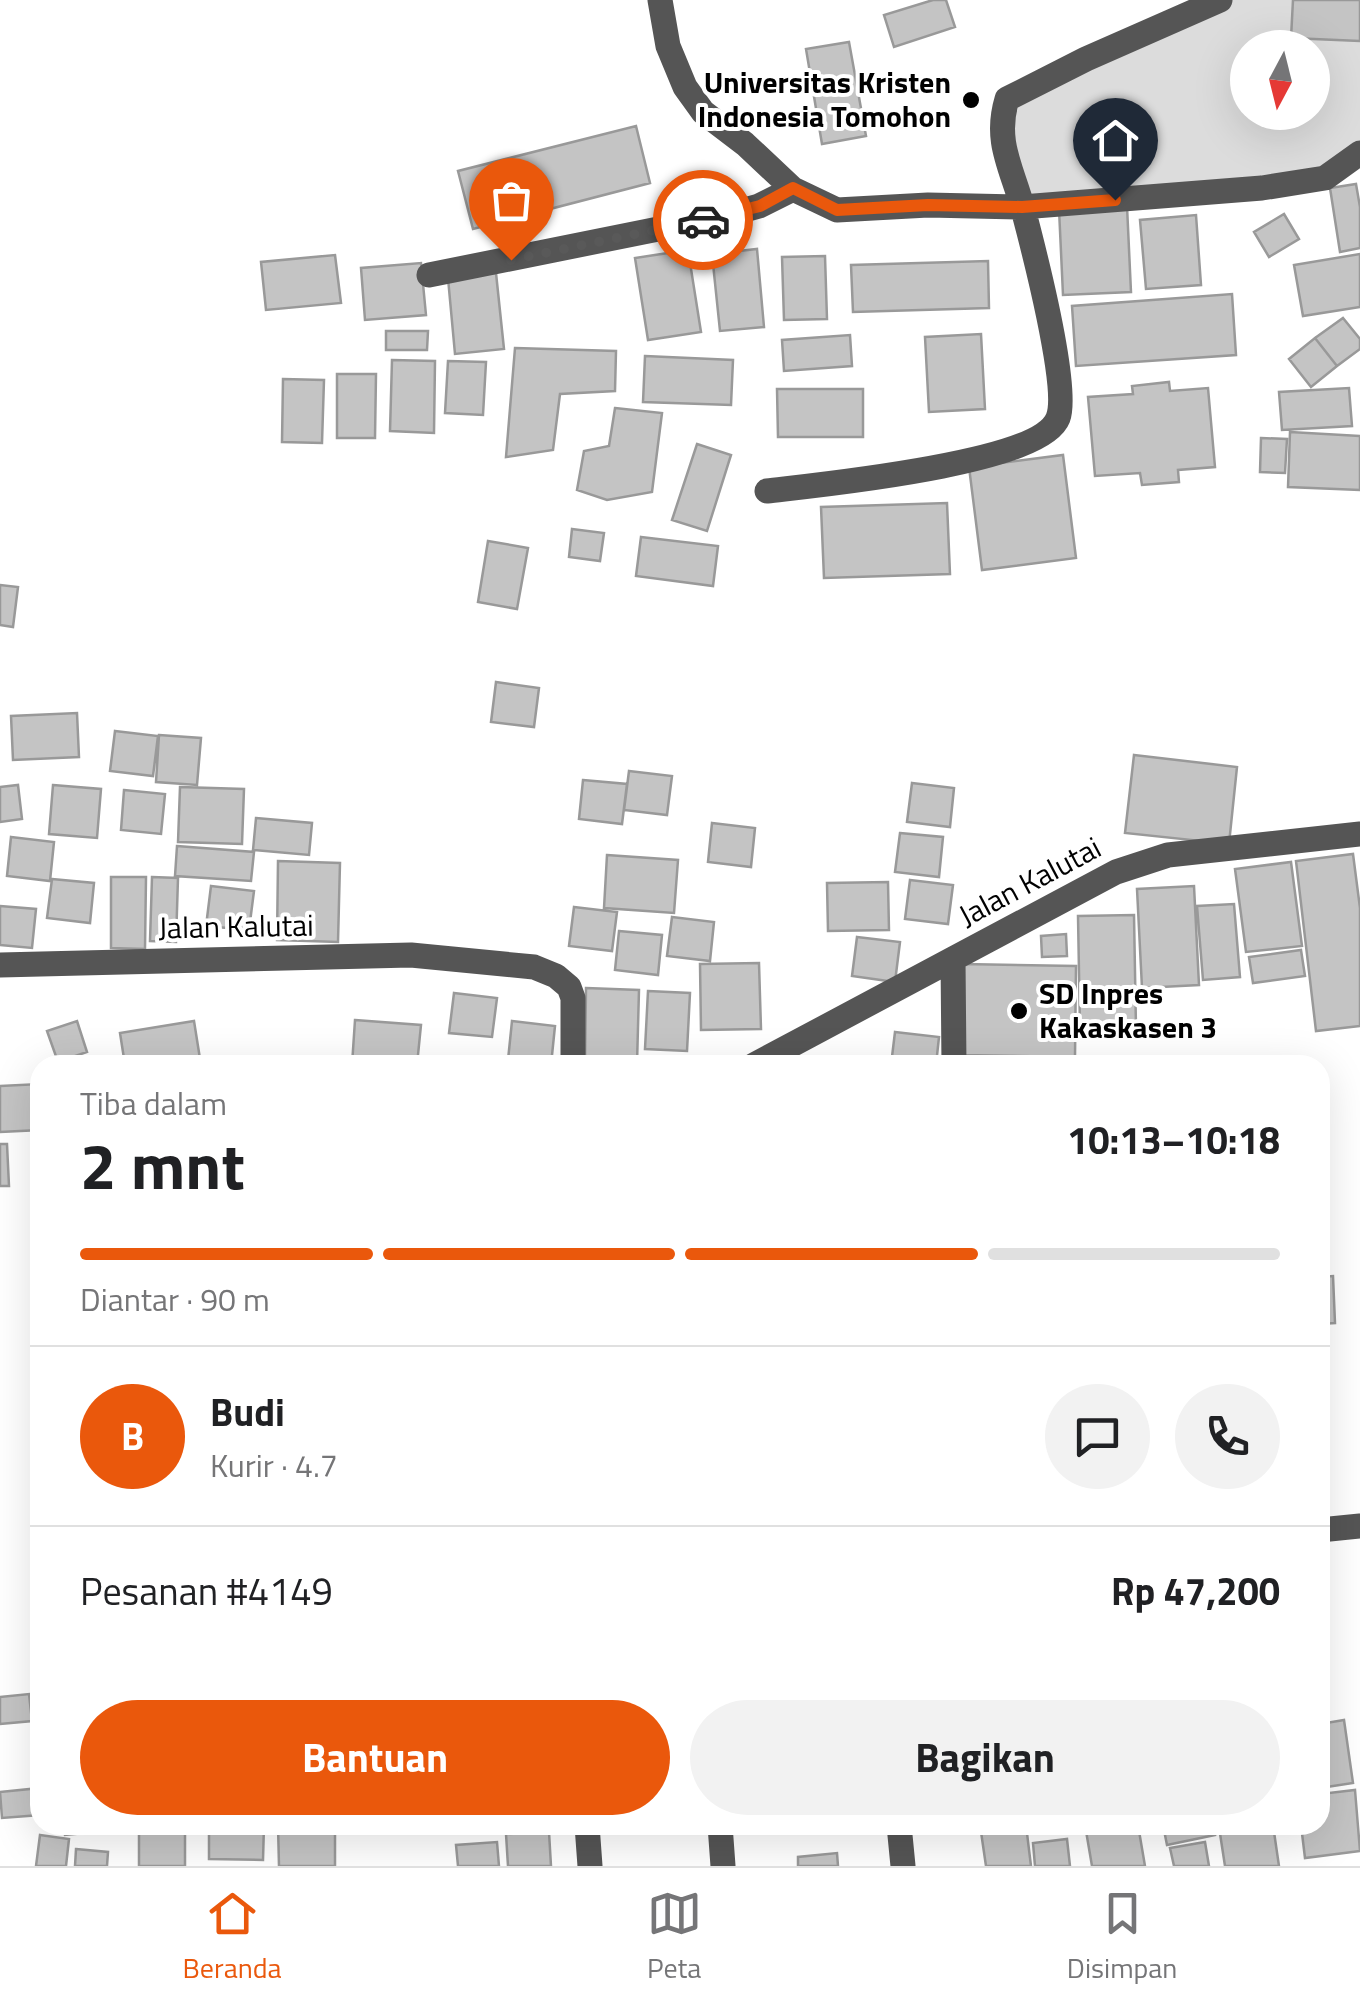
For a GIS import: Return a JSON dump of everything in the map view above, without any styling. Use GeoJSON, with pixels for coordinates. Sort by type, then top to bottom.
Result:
{"type":"FeatureCollection","features":[{"type":"Feature","properties":{"kind":"street"},"geometry":{"type":"LineString","coordinates":[[660,0],[668,46],[685,87],[703,112],[793,188],[837,210],[928,205],[1022,207],[1262,188],[1326,178],[1360,154]]}},
{"type":"Feature","properties":{"kind":"street"},"geometry":{"type":"LineString","coordinates":[[767,492],[918,472],[1004,451],[1042,434],[1056,422],[1059,369],[1022,207],[1003,147],[1000,121],[1007,99],[1220,0]]}},
{"type":"Feature","properties":{"kind":"street"},"geometry":{"type":"LineString","coordinates":[[429,275],[723,216],[760,206],[793,188]]}},
{"type":"Feature","properties":{"kind":"street","name":"Jalan Kalutai"},"geometry":{"type":"LineString","coordinates":[[773,1055],[1116,872],[1168,854],[1360,834]]}},
{"type":"Feature","properties":{"kind":"street","name":"Jalan Kalutai"},"geometry":{"type":"LineString","coordinates":[[0,964],[411,955],[534,967],[556,976],[569,988],[574,1010],[573,1055]]}},
{"type":"Feature","properties":{"kind":"street"},"geometry":{"type":"LineString","coordinates":[[953,960],[954,1055]]}},
{"type":"Feature","properties":{"kind":"street"},"geometry":{"type":"LineString","coordinates":[[1330,1529],[1360,1526]]}},
{"type":"Feature","properties":{"kind":"street"},"geometry":{"type":"LineString","coordinates":[[588,1835],[590,1866]]}},
{"type":"Feature","properties":{"kind":"street"},"geometry":{"type":"LineString","coordinates":[[721,1835],[723,1866]]}},
{"type":"Feature","properties":{"kind":"street"},"geometry":{"type":"LineString","coordinates":[[901,1835],[903,1866]]}},
{"type":"Feature","properties":{"kind":"shaded area"},"geometry":{"type":"Polygon","coordinates":[[[1220,0],[1360,0],[1360,153],[1325,178],[1022,207],[1007,99],[1220,0]]]}},
{"type":"Feature","properties":{"kind":"building"},"geometry":{"type":"Polygon","coordinates":[[[933,0],[946,0],[955,27],[894,47],[884,15],[933,0]]]}},
{"type":"Feature","properties":{"kind":"building"},"geometry":{"type":"Polygon","coordinates":[[[1293,0],[1360,0],[1360,41],[1330,40],[1330,30],[1291,30],[1293,0]]]}},
{"type":"Feature","properties":{"kind":"building"},"geometry":{"type":"Polygon","coordinates":[[[849,42],[866,136],[822,144],[806,49],[849,42]]]}},
{"type":"Feature","properties":{"kind":"building"},"geometry":{"type":"Polygon","coordinates":[[[636,126],[650,183],[473,229],[458,171],[636,126]]]}},
{"type":"Feature","properties":{"kind":"building"},"geometry":{"type":"Polygon","coordinates":[[[1356,184],[1360,248],[1340,252],[1330,188],[1356,184]]]}},
{"type":"Feature","properties":{"kind":"building"},"geometry":{"type":"Polygon","coordinates":[[[1127,206],[1131,292],[1063,295],[1059,209],[1127,206]]]}},
{"type":"Feature","properties":{"kind":"building"},"geometry":{"type":"Polygon","coordinates":[[[1284,214],[1299,239],[1269,257],[1254,232],[1284,214]]]}},
{"type":"Feature","properties":{"kind":"building"},"geometry":{"type":"Polygon","coordinates":[[[1196,215],[1201,285],[1146,289],[1140,220],[1196,215]]]}},
{"type":"Feature","properties":{"kind":"building"},"geometry":{"type":"Polygon","coordinates":[[[757,249],[764,327],[720,331],[712,254],[757,249]]]}},
{"type":"Feature","properties":{"kind":"building"},"geometry":{"type":"Polygon","coordinates":[[[688,250],[701,332],[648,340],[635,258],[688,250]]]}},
{"type":"Feature","properties":{"kind":"building"},"geometry":{"type":"Polygon","coordinates":[[[1360,254],[1360,307],[1303,316],[1294,265],[1360,254]]]}},
{"type":"Feature","properties":{"kind":"building"},"geometry":{"type":"Polygon","coordinates":[[[335,255],[341,303],[266,310],[261,262],[335,255]]]}},
{"type":"Feature","properties":{"kind":"building"},"geometry":{"type":"Polygon","coordinates":[[[825,256],[827,319],[784,320],[782,257],[825,256]]]}},
{"type":"Feature","properties":{"kind":"building"},"geometry":{"type":"Polygon","coordinates":[[[988,261],[989,308],[853,312],[851,265],[988,261]]]}},
{"type":"Feature","properties":{"kind":"building"},"geometry":{"type":"Polygon","coordinates":[[[421,263],[426,315],[365,320],[361,268],[421,263]]]}},
{"type":"Feature","properties":{"kind":"building"},"geometry":{"type":"Polygon","coordinates":[[[496,273],[504,349],[455,354],[448,278],[496,273]]]}},
{"type":"Feature","properties":{"kind":"building"},"geometry":{"type":"Polygon","coordinates":[[[1232,294],[1236,355],[1076,366],[1072,306],[1232,294]]]}},
{"type":"Feature","properties":{"kind":"building"},"geometry":{"type":"Polygon","coordinates":[[[1343,318],[1360,339],[1360,349],[1337,366],[1315,338],[1343,318]]]}},
{"type":"Feature","properties":{"kind":"building"},"geometry":{"type":"Polygon","coordinates":[[[386,331],[428,331],[427,350],[386,350],[386,331]]]}},
{"type":"Feature","properties":{"kind":"building"},"geometry":{"type":"Polygon","coordinates":[[[981,334],[985,409],[929,412],[925,337],[981,334]]]}},
{"type":"Feature","properties":{"kind":"building"},"geometry":{"type":"Polygon","coordinates":[[[850,335],[852,366],[784,371],[782,340],[850,335]]]}},
{"type":"Feature","properties":{"kind":"building"},"geometry":{"type":"Polygon","coordinates":[[[1315,338],[1337,366],[1311,387],[1289,359],[1315,338]]]}},
{"type":"Feature","properties":{"kind":"building"},"geometry":{"type":"Polygon","coordinates":[[[515,348],[616,351],[615,391],[560,394],[553,450],[506,457],[515,348]]]}},
{"type":"Feature","properties":{"kind":"building"},"geometry":{"type":"Polygon","coordinates":[[[645,356],[733,360],[731,405],[643,402],[645,356]]]}},
{"type":"Feature","properties":{"kind":"building"},"geometry":{"type":"Polygon","coordinates":[[[392,360],[435,361],[434,433],[390,431],[392,360]]]}},
{"type":"Feature","properties":{"kind":"building"},"geometry":{"type":"Polygon","coordinates":[[[448,361],[486,362],[483,415],[445,413],[448,361]]]}},
{"type":"Feature","properties":{"kind":"building"},"geometry":{"type":"Polygon","coordinates":[[[337,374],[376,374],[375,438],[337,438],[337,374]]]}},
{"type":"Feature","properties":{"kind":"building"},"geometry":{"type":"Polygon","coordinates":[[[283,379],[324,380],[322,443],[282,442],[283,379]]]}},
{"type":"Feature","properties":{"kind":"building"},"geometry":{"type":"Polygon","coordinates":[[[1169,382],[1170,391],[1208,388],[1215,467],[1178,470],[1179,482],[1142,485],[1140,473],[1095,476],[1088,397],[1133,394],[1132,386],[1169,382]]]}},
{"type":"Feature","properties":{"kind":"building"},"geometry":{"type":"Polygon","coordinates":[[[1349,388],[1352,426],[1282,430],[1279,392],[1349,388]]]}},
{"type":"Feature","properties":{"kind":"building"},"geometry":{"type":"Polygon","coordinates":[[[777,389],[863,389],[863,437],[778,437],[777,389]]]}},
{"type":"Feature","properties":{"kind":"building"},"geometry":{"type":"Polygon","coordinates":[[[615,408],[662,413],[652,492],[607,500],[577,490],[584,451],[609,446],[615,408]]]}},
{"type":"Feature","properties":{"kind":"building"},"geometry":{"type":"Polygon","coordinates":[[[1290,432],[1360,436],[1360,490],[1288,487],[1290,432]]]}},
{"type":"Feature","properties":{"kind":"building"},"geometry":{"type":"Polygon","coordinates":[[[1261,438],[1287,439],[1285,473],[1260,472],[1261,438]]]}},
{"type":"Feature","properties":{"kind":"building"},"geometry":{"type":"Polygon","coordinates":[[[697,444],[731,455],[707,531],[672,520],[697,444]]]}},
{"type":"Feature","properties":{"kind":"building"},"geometry":{"type":"Polygon","coordinates":[[[1063,455],[1076,558],[982,570],[969,467],[1063,455]]]}},
{"type":"Feature","properties":{"kind":"building"},"geometry":{"type":"Polygon","coordinates":[[[947,503],[950,574],[824,578],[821,507],[947,503]]]}},
{"type":"Feature","properties":{"kind":"building"},"geometry":{"type":"Polygon","coordinates":[[[572,529],[604,533],[600,561],[569,557],[572,529]]]}},
{"type":"Feature","properties":{"kind":"building"},"geometry":{"type":"Polygon","coordinates":[[[641,537],[718,546],[713,586],[636,576],[641,537]]]}},
{"type":"Feature","properties":{"kind":"building"},"geometry":{"type":"Polygon","coordinates":[[[488,541],[528,548],[517,609],[478,602],[488,541]]]}},
{"type":"Feature","properties":{"kind":"building"},"geometry":{"type":"Polygon","coordinates":[[[0,585],[18,587],[13,627],[0,625],[0,585]]]}},
{"type":"Feature","properties":{"kind":"building"},"geometry":{"type":"Polygon","coordinates":[[[496,682],[539,688],[534,727],[491,722],[496,682]]]}},
{"type":"Feature","properties":{"kind":"building"},"geometry":{"type":"Polygon","coordinates":[[[77,713],[79,757],[13,760],[11,716],[77,713]]]}},
{"type":"Feature","properties":{"kind":"building"},"geometry":{"type":"Polygon","coordinates":[[[115,731],[158,736],[153,776],[110,771],[115,731]]]}},
{"type":"Feature","properties":{"kind":"building"},"geometry":{"type":"Polygon","coordinates":[[[159,735],[201,738],[197,785],[156,782],[159,735]]]}},
{"type":"Feature","properties":{"kind":"building"},"geometry":{"type":"Polygon","coordinates":[[[1134,755],[1237,767],[1229,844],[1125,833],[1134,755]]]}},
{"type":"Feature","properties":{"kind":"building"},"geometry":{"type":"Polygon","coordinates":[[[629,771],[672,776],[667,815],[624,810],[629,771]]]}},
{"type":"Feature","properties":{"kind":"building"},"geometry":{"type":"Polygon","coordinates":[[[583,780],[627,784],[622,824],[579,819],[583,780]]]}},
{"type":"Feature","properties":{"kind":"building"},"geometry":{"type":"Polygon","coordinates":[[[912,783],[954,788],[950,827],[907,822],[912,783]]]}},
{"type":"Feature","properties":{"kind":"building"},"geometry":{"type":"Polygon","coordinates":[[[18,785],[22,819],[0,822],[0,787],[18,785]]]}},
{"type":"Feature","properties":{"kind":"building"},"geometry":{"type":"Polygon","coordinates":[[[53,785],[101,789],[97,838],[49,834],[53,785]]]}},
{"type":"Feature","properties":{"kind":"building"},"geometry":{"type":"Polygon","coordinates":[[[180,787],[244,789],[242,844],[178,842],[180,787]]]}},
{"type":"Feature","properties":{"kind":"building"},"geometry":{"type":"Polygon","coordinates":[[[124,790],[165,794],[161,834],[121,830],[124,790]]]}},
{"type":"Feature","properties":{"kind":"building"},"geometry":{"type":"Polygon","coordinates":[[[256,818],[312,823],[309,855],[253,850],[256,818]]]}},
{"type":"Feature","properties":{"kind":"building"},"geometry":{"type":"Polygon","coordinates":[[[712,823],[755,828],[751,867],[708,862],[712,823]]]}},
{"type":"Feature","properties":{"kind":"building"},"geometry":{"type":"Polygon","coordinates":[[[900,833],[943,837],[939,877],[895,872],[900,833]]]}},
{"type":"Feature","properties":{"kind":"building"},"geometry":{"type":"Polygon","coordinates":[[[11,837],[54,842],[50,881],[7,876],[11,837]]]}},
{"type":"Feature","properties":{"kind":"building"},"geometry":{"type":"Polygon","coordinates":[[[177,846],[254,852],[251,881],[175,876],[177,846]]]}},
{"type":"Feature","properties":{"kind":"building"},"geometry":{"type":"Polygon","coordinates":[[[1353,854],[1360,908],[1360,1026],[1316,1031],[1296,861],[1353,854]]]}},
{"type":"Feature","properties":{"kind":"building"},"geometry":{"type":"Polygon","coordinates":[[[607,855],[678,860],[674,913],[604,908],[607,855]]]}},
{"type":"Feature","properties":{"kind":"building"},"geometry":{"type":"Polygon","coordinates":[[[278,861],[340,863],[338,942],[277,940],[278,861]]]}},
{"type":"Feature","properties":{"kind":"building"},"geometry":{"type":"Polygon","coordinates":[[[1291,862],[1302,946],[1246,952],[1235,869],[1291,862]]]}},
{"type":"Feature","properties":{"kind":"building"},"geometry":{"type":"Polygon","coordinates":[[[111,877],[146,877],[145,949],[111,948],[111,877]]]}},
{"type":"Feature","properties":{"kind":"building"},"geometry":{"type":"Polygon","coordinates":[[[152,877],[178,878],[176,942],[150,941],[152,877]]]}},
{"type":"Feature","properties":{"kind":"building"},"geometry":{"type":"Polygon","coordinates":[[[52,879],[94,883],[90,923],[47,918],[52,879]]]}},
{"type":"Feature","properties":{"kind":"building"},"geometry":{"type":"Polygon","coordinates":[[[910,880],[953,885],[948,924],[905,919],[910,880]]]}},
{"type":"Feature","properties":{"kind":"building"},"geometry":{"type":"Polygon","coordinates":[[[888,882],[889,930],[828,931],[827,883],[888,882]]]}},
{"type":"Feature","properties":{"kind":"building"},"geometry":{"type":"Polygon","coordinates":[[[211,886],[254,891],[249,930],[206,926],[211,886]]]}},
{"type":"Feature","properties":{"kind":"building"},"geometry":{"type":"Polygon","coordinates":[[[1194,886],[1199,985],[1142,988],[1137,889],[1194,886]]]}},
{"type":"Feature","properties":{"kind":"building"},"geometry":{"type":"Polygon","coordinates":[[[1234,904],[1240,977],[1203,980],[1197,906],[1234,904]]]}},
{"type":"Feature","properties":{"kind":"building"},"geometry":{"type":"Polygon","coordinates":[[[0,906],[36,909],[32,948],[0,945],[0,906]]]}},
{"type":"Feature","properties":{"kind":"building"},"geometry":{"type":"Polygon","coordinates":[[[574,907],[617,912],[612,951],[569,946],[574,907]]]}},
{"type":"Feature","properties":{"kind":"building"},"geometry":{"type":"Polygon","coordinates":[[[1134,915],[1136,1028],[1080,1029],[1078,916],[1134,915]]]}},
{"type":"Feature","properties":{"kind":"building"},"geometry":{"type":"Polygon","coordinates":[[[672,917],[714,922],[710,961],[667,956],[672,917]]]}},
{"type":"Feature","properties":{"kind":"building"},"geometry":{"type":"Polygon","coordinates":[[[619,931],[662,935],[658,975],[615,970],[619,931]]]}},
{"type":"Feature","properties":{"kind":"building"},"geometry":{"type":"Polygon","coordinates":[[[1066,934],[1067,956],[1042,957],[1041,936],[1066,934]]]}},
{"type":"Feature","properties":{"kind":"building"},"geometry":{"type":"Polygon","coordinates":[[[857,937],[900,942],[895,982],[852,976],[857,937]]]}},
{"type":"Feature","properties":{"kind":"building"},"geometry":{"type":"Polygon","coordinates":[[[1301,950],[1305,976],[1253,983],[1249,957],[1301,950]]]}},
{"type":"Feature","properties":{"kind":"building"},"geometry":{"type":"Polygon","coordinates":[[[759,963],[761,1029],[701,1030],[700,964],[759,963]]]}},
{"type":"Feature","properties":{"kind":"building","name":"SD Inpres Kakaskasen 3"},"geometry":{"type":"Polygon","coordinates":[[[962,964],[1076,966],[1075,1055],[961,1055],[962,964]]]}},
{"type":"Feature","properties":{"kind":"building"},"geometry":{"type":"Polygon","coordinates":[[[586,988],[639,990],[637,1055],[585,1055],[586,988]]]}},
{"type":"Feature","properties":{"kind":"building"},"geometry":{"type":"Polygon","coordinates":[[[648,991],[690,993],[687,1051],[645,1049],[648,991]]]}},
{"type":"Feature","properties":{"kind":"building"},"geometry":{"type":"Polygon","coordinates":[[[454,993],[497,998],[492,1037],[449,1033],[454,993]]]}},
{"type":"Feature","properties":{"kind":"building"},"geometry":{"type":"Polygon","coordinates":[[[355,1020],[421,1025],[418,1055],[353,1055],[355,1020]]]}},
{"type":"Feature","properties":{"kind":"building"},"geometry":{"type":"Polygon","coordinates":[[[77,1021],[87,1052],[56,1055],[47,1031],[77,1021]]]}},
{"type":"Feature","properties":{"kind":"building"},"geometry":{"type":"Polygon","coordinates":[[[194,1021],[199,1055],[123,1055],[120,1033],[194,1021]]]}},
{"type":"Feature","properties":{"kind":"building"},"geometry":{"type":"Polygon","coordinates":[[[512,1021],[555,1026],[552,1055],[509,1055],[512,1021]]]}},
{"type":"Feature","properties":{"kind":"building"},"geometry":{"type":"Polygon","coordinates":[[[895,1032],[939,1037],[937,1055],[892,1055],[895,1032]]]}},
{"type":"Feature","properties":{"kind":"building"},"geometry":{"type":"Polygon","coordinates":[[[30,1084],[30,1130],[0,1132],[0,1086],[30,1084]]]}},
{"type":"Feature","properties":{"kind":"building"},"geometry":{"type":"Polygon","coordinates":[[[0,1144],[7,1144],[9,1186],[0,1186],[0,1144]]]}},
{"type":"Feature","properties":{"kind":"building"},"geometry":{"type":"Polygon","coordinates":[[[1333,1276],[1335,1323],[1330,1323],[1333,1276]]]}},
{"type":"Feature","properties":{"kind":"building"},"geometry":{"type":"Polygon","coordinates":[[[29,1694],[30,1721],[0,1724],[0,1697],[29,1694]]]}},
{"type":"Feature","properties":{"kind":"building"},"geometry":{"type":"Polygon","coordinates":[[[1344,1720],[1353,1783],[1330,1786],[1330,1722],[1344,1720]]]}},
{"type":"Feature","properties":{"kind":"building"},"geometry":{"type":"Polygon","coordinates":[[[30,1789],[30,1816],[2,1818],[0,1792],[30,1789]]]}},
{"type":"Feature","properties":{"kind":"building"},"geometry":{"type":"Polygon","coordinates":[[[1355,1790],[1360,1851],[1305,1858],[1302,1835],[1330,1835],[1330,1793],[1355,1790]]]}},
{"type":"Feature","properties":{"kind":"building"},"geometry":{"type":"Polygon","coordinates":[[[40,1835],[69,1839],[66,1866],[36,1866],[40,1835]]]}},
{"type":"Feature","properties":{"kind":"building"},"geometry":{"type":"Polygon","coordinates":[[[139,1835],[185,1835],[185,1866],[139,1866],[139,1835]]]}},
{"type":"Feature","properties":{"kind":"building"},"geometry":{"type":"Polygon","coordinates":[[[209,1835],[264,1835],[263,1860],[209,1859],[209,1835]]]}},
{"type":"Feature","properties":{"kind":"building"},"geometry":{"type":"Polygon","coordinates":[[[278,1835],[335,1835],[335,1866],[279,1866],[278,1835]]]}},
{"type":"Feature","properties":{"kind":"building"},"geometry":{"type":"Polygon","coordinates":[[[506,1835],[549,1835],[551,1866],[508,1866],[506,1835]]]}},
{"type":"Feature","properties":{"kind":"building"},"geometry":{"type":"Polygon","coordinates":[[[981,1835],[1027,1835],[1031,1866],[986,1866],[981,1835]]]}},
{"type":"Feature","properties":{"kind":"building"},"geometry":{"type":"Polygon","coordinates":[[[1087,1835],[1140,1835],[1145,1866],[1092,1866],[1087,1835]]]}},
{"type":"Feature","properties":{"kind":"building"},"geometry":{"type":"Polygon","coordinates":[[[1165,1835],[1215,1835],[1167,1845],[1165,1835]]]}},
{"type":"Feature","properties":{"kind":"building"},"geometry":{"type":"Polygon","coordinates":[[[1220,1835],[1274,1835],[1279,1866],[1225,1866],[1220,1835]]]}},
{"type":"Feature","properties":{"kind":"building"},"geometry":{"type":"Polygon","coordinates":[[[1067,1839],[1070,1866],[1035,1866],[1033,1843],[1067,1839]]]}},
{"type":"Feature","properties":{"kind":"building"},"geometry":{"type":"Polygon","coordinates":[[[497,1842],[499,1866],[458,1866],[456,1845],[497,1842]]]}},
{"type":"Feature","properties":{"kind":"building"},"geometry":{"type":"Polygon","coordinates":[[[1205,1842],[1209,1866],[1174,1866],[1170,1848],[1205,1842]]]}},
{"type":"Feature","properties":{"kind":"building"},"geometry":{"type":"Polygon","coordinates":[[[76,1849],[108,1852],[107,1866],[75,1866],[76,1849]]]}},
{"type":"Feature","properties":{"kind":"building"},"geometry":{"type":"Polygon","coordinates":[[[837,1853],[838,1866],[798,1866],[798,1857],[837,1853]]]}},
{"type":"Feature","properties":{"kind":"way so far"},"geometry":{"type":"LineString","coordinates":[[511,260],[703,220]]}},
{"type":"Feature","properties":{"kind":"place","name":"Universitas Kristen Indonesia Tomohon"},"geometry":{"type":"Point","coordinates":[971,100]}},
{"type":"Feature","properties":{"kind":"place","name":"SD Inpres Kakaskasen 3"},"geometry":{"type":"Point","coordinates":[1019,1011]}},
{"type":"Feature","properties":{"kind":"route"},"geometry":{"type":"LineString","coordinates":[[703,220],[760,206],[793,188],[837,210],[928,205],[1022,207],[1115,200]]}}]}
